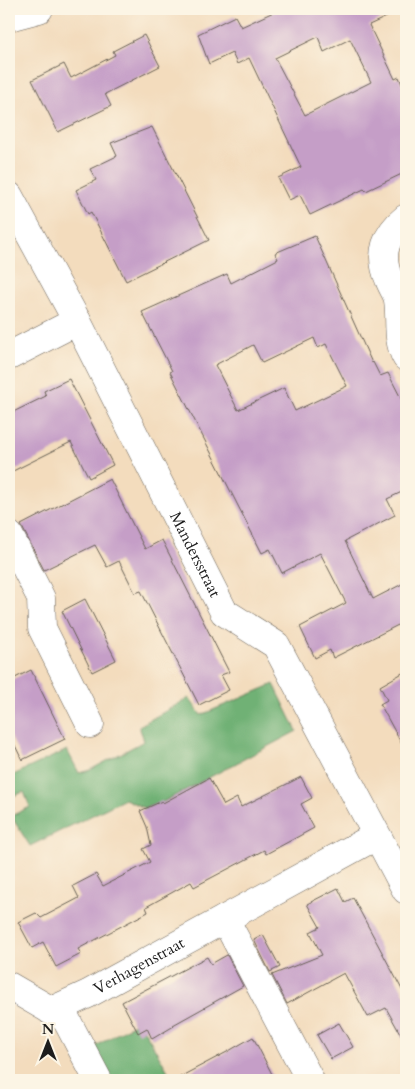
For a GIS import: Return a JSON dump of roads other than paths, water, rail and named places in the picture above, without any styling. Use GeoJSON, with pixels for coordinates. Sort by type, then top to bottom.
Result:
{"type":"FeatureCollection","features":[{"type":"Feature","properties":{"kind":"street"},"geometry":{"type":"LineString","coordinates":[[9,17],[39,9]]}},
{"type":"Feature","properties":{"kind":"street","name":"Mandersstraat"},"geometry":{"type":"LineString","coordinates":[[9,196],[77,322],[224,612],[276,645],[406,890]]}},
{"type":"Feature","properties":{"kind":"street"},"geometry":{"type":"LineString","coordinates":[[406,218],[392,229],[384,247],[388,277],[398,298],[400,346],[406,357]]}},
{"type":"Feature","properties":{"kind":"street"},"geometry":{"type":"LineString","coordinates":[[9,356],[77,322]]}},
{"type":"Feature","properties":{"kind":"street"},"geometry":{"type":"LineString","coordinates":[[9,535],[41,598],[42,628],[90,724]]}},
{"type":"Feature","properties":{"kind":"street","name":"Verhagenstraat"},"geometry":{"type":"LineString","coordinates":[[51,1011],[88,994],[376,836]]}},
{"type":"Feature","properties":{"kind":"street"},"geometry":{"type":"LineString","coordinates":[[225,919],[310,1080]]}},
{"type":"Feature","properties":{"kind":"street"},"geometry":{"type":"LineString","coordinates":[[9,986],[66,1019],[98,1080]]}}]}
